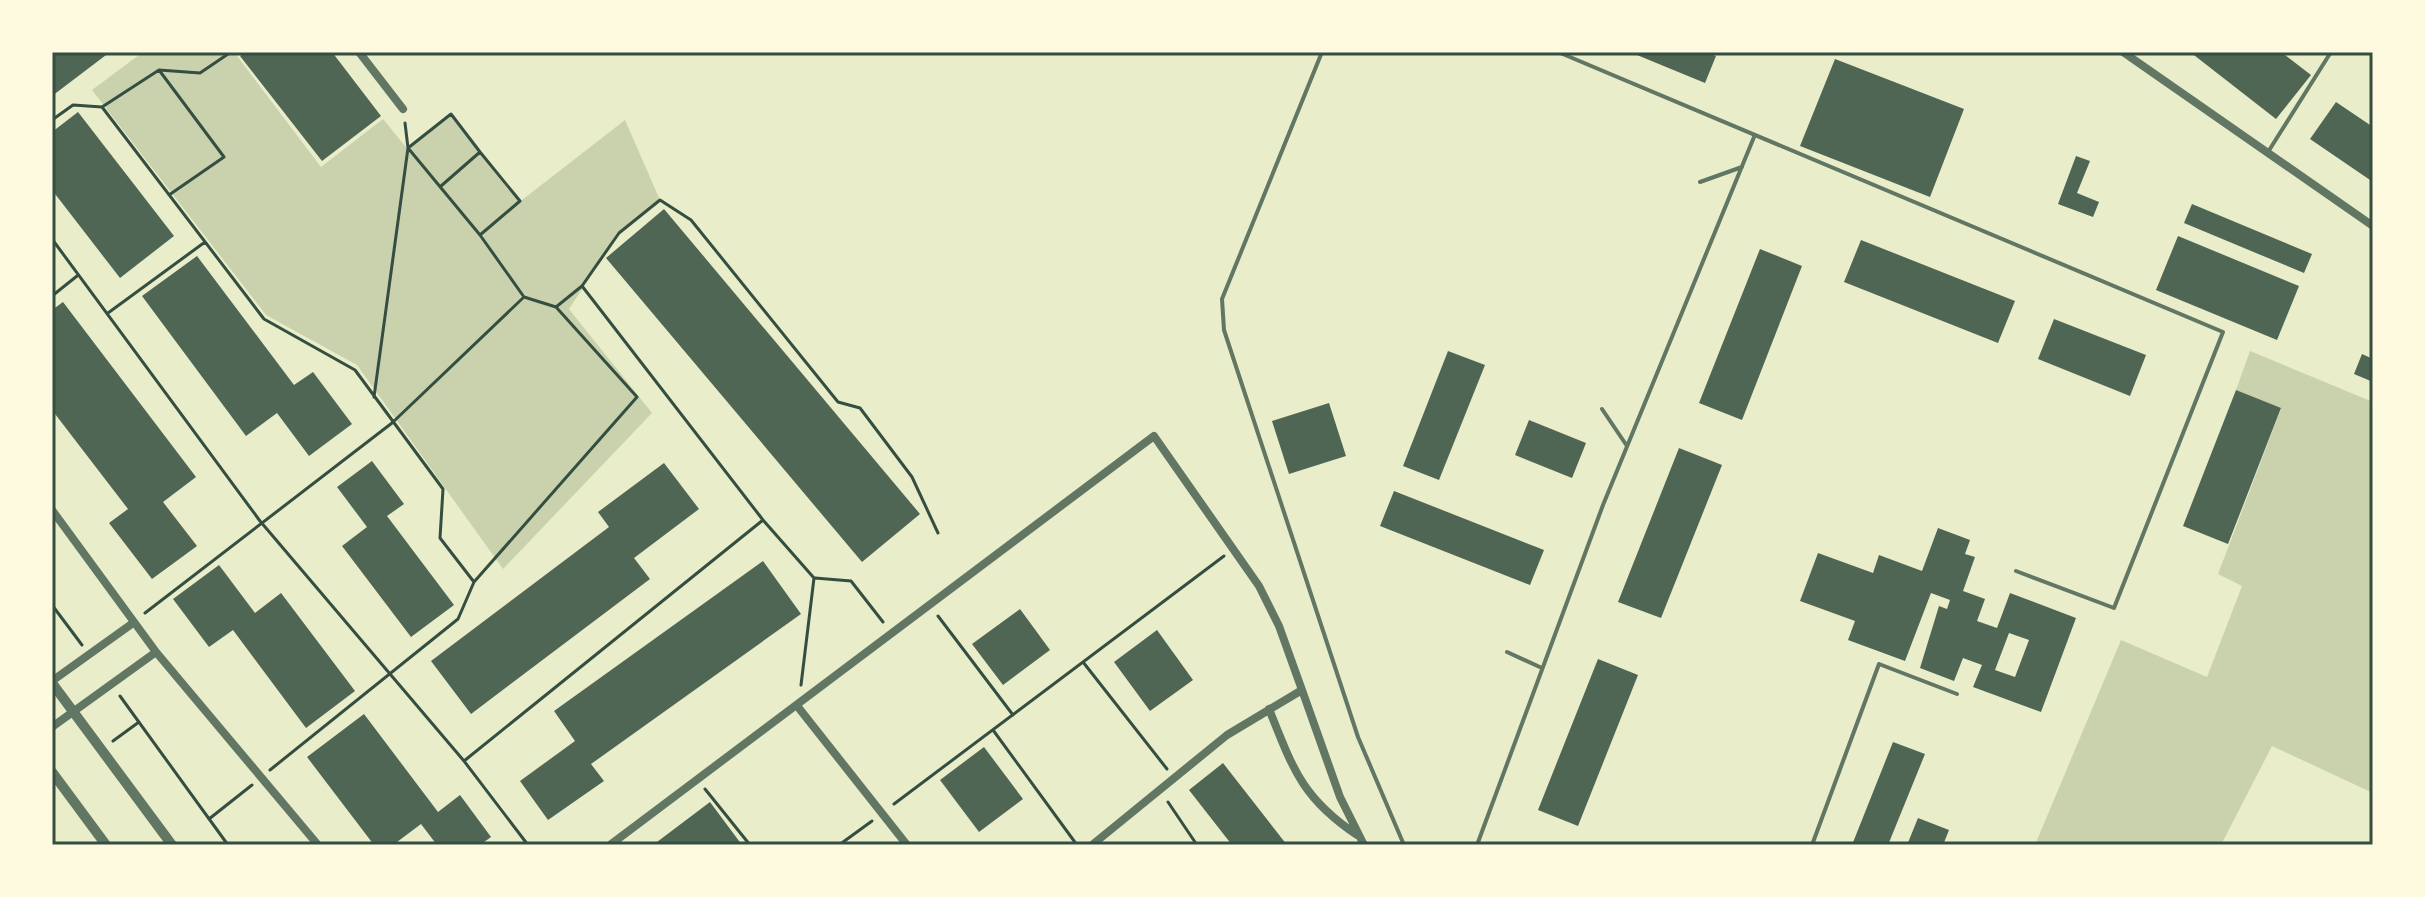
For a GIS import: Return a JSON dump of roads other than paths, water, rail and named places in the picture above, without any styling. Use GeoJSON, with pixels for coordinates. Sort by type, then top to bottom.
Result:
{"type":"FeatureCollection","features":[{"type":"Feature","properties":{"kind":"street"},"geometry":{"type":"LineString","coordinates":[[359,52],[403,109]]}},
{"type":"Feature","properties":{"kind":"street"},"geometry":{"type":"LineString","coordinates":[[2123,52],[2373,226]]}},
{"type":"Feature","properties":{"kind":"street"},"geometry":{"type":"LineString","coordinates":[[610,845],[798,707],[1154,436],[1259,586],[1279,626],[1364,845]]}},
{"type":"Feature","properties":{"kind":"street"},"geometry":{"type":"LineString","coordinates":[[52,510],[156,652],[318,845]]}},
{"type":"Feature","properties":{"kind":"street"},"geometry":{"type":"LineString","coordinates":[[133,623],[52,682],[172,845]]}},
{"type":"Feature","properties":{"kind":"street"},"geometry":{"type":"LineString","coordinates":[[52,727],[156,652]]}},
{"type":"Feature","properties":{"kind":"street"},"geometry":{"type":"LineString","coordinates":[[1092,845],[1161,792],[1227,735],[1302,690]]}},
{"type":"Feature","properties":{"kind":"street"},"geometry":{"type":"LineString","coordinates":[[798,707],[907,845]]}},
{"type":"Feature","properties":{"kind":"street"},"geometry":{"type":"LineString","coordinates":[[1269,709],[1295,774],[1316,802],[1358,835]]}},
{"type":"Feature","properties":{"kind":"street"},"geometry":{"type":"LineString","coordinates":[[52,772],[106,845]]}},
{"type":"Feature","properties":{"kind":"lane"},"geometry":{"type":"LineString","coordinates":[[1322,52],[1222,299],[1224,330],[1358,737],[1404,845]]}},
{"type":"Feature","properties":{"kind":"lane"},"geometry":{"type":"LineString","coordinates":[[1558,52],[2223,332],[2114,608],[2016,571]]}},
{"type":"Feature","properties":{"kind":"lane"},"geometry":{"type":"LineString","coordinates":[[2268,152],[2331,52]]}},
{"type":"Feature","properties":{"kind":"lane"},"geometry":{"type":"LineString","coordinates":[[1477,845],[1627,446],[1754,137]]}},
{"type":"Feature","properties":{"kind":"lane"},"geometry":{"type":"LineString","coordinates":[[1700,182],[1742,167]]}},
{"type":"Feature","properties":{"kind":"lane"},"geometry":{"type":"LineString","coordinates":[[1602,409],[1627,446]]}},
{"type":"Feature","properties":{"kind":"lane"},"geometry":{"type":"LineString","coordinates":[[1507,652],[1542,668]]}},
{"type":"Feature","properties":{"kind":"lane"},"geometry":{"type":"LineString","coordinates":[[1812,845],[1879,664],[1957,694]]}}]}
